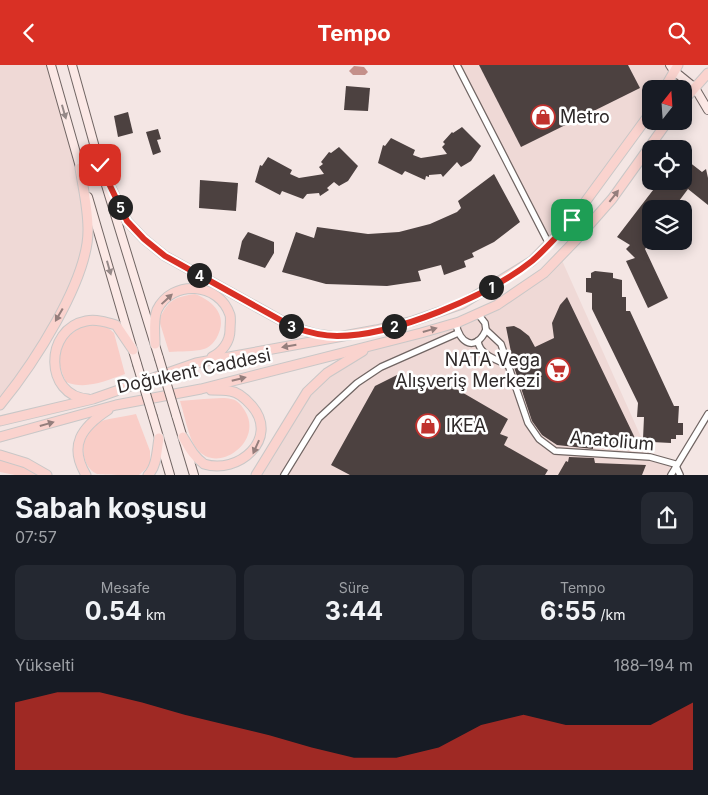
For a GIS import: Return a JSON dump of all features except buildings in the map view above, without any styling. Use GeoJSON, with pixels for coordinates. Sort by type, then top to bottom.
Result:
{"type":"FeatureCollection","features":[{"type":"Feature","properties":{"kind":"main road"},"geometry":{"type":"LineString","coordinates":[[51,65],[170,475]]}},
{"type":"Feature","properties":{"kind":"main road"},"geometry":{"type":"LineString","coordinates":[[72,65],[100,165],[194,475]]}},
{"type":"Feature","properties":{"kind":"main road"},"geometry":{"type":"LineString","coordinates":[[668,80],[674,67],[695,88],[708,111]]}},
{"type":"Feature","properties":{"kind":"main road"},"geometry":{"type":"LineString","coordinates":[[692,91],[708,73]]}},
{"type":"Feature","properties":{"kind":"main road","name":"Doğukent Caddesi"},"geometry":{"type":"LineString","coordinates":[[0,421],[93,399],[196,363],[376,330],[413,321],[462,304],[532,261],[572,220],[642,125]]}},
{"type":"Feature","properties":{"kind":"main road","name":"Doğukent Caddesi"},"geometry":{"type":"LineString","coordinates":[[0,437],[116,405],[201,389],[375,345],[456,323],[478,314],[497,305],[544,273],[612,199],[662,130]]}},
{"type":"Feature","properties":{"kind":"main road"},"geometry":{"type":"LineString","coordinates":[[100,165],[127,221],[144,239],[165,256],[293,327],[316,334],[338,336],[376,330]]}},
{"type":"Feature","properties":{"kind":"main road"},"geometry":{"type":"LineString","coordinates":[[0,405],[22,377],[75,286],[84,258],[88,230],[80,168]]}},
{"type":"Feature","properties":{"kind":"main road"},"geometry":{"type":"LineString","coordinates":[[155,344],[156,311],[162,302],[176,291],[191,287],[209,291],[223,303],[230,315],[230,337],[220,353],[196,363]]}},
{"type":"Feature","properties":{"kind":"main road"},"geometry":{"type":"LineString","coordinates":[[93,399],[82,398],[70,393],[59,383],[54,369],[54,353],[60,337],[72,327],[85,321],[100,321],[116,325],[133,350]]}},
{"type":"Feature","properties":{"kind":"main road"},"geometry":{"type":"LineString","coordinates":[[256,475],[307,392],[327,373],[375,345]]}},
{"type":"Feature","properties":{"kind":"main road"},"geometry":{"type":"LineString","coordinates":[[183,437],[194,455],[206,465],[221,468],[238,467],[250,458],[258,447],[262,427],[256,411],[246,398],[232,391],[201,389]]}},
{"type":"Feature","properties":{"kind":"main road"},"geometry":{"type":"LineString","coordinates":[[86,475],[77,455],[80,439],[89,423],[116,405]]}},
{"type":"Feature","properties":{"kind":"main road"},"geometry":{"type":"LineString","coordinates":[[148,475],[152,472],[159,438]]}},
{"type":"Feature","properties":{"kind":"main road"},"geometry":{"type":"LineString","coordinates":[[0,455],[26,463],[47,475]]}},
{"type":"Feature","properties":{"kind":"street"},"geometry":{"type":"LineString","coordinates":[[458,65],[549,244]]}},
{"type":"Feature","properties":{"kind":"street","name":"Anatolium"},"geometry":{"type":"LineString","coordinates":[[478,314],[485,323],[486,330],[501,344],[528,423],[539,439],[555,451],[650,457],[675,464]]}},
{"type":"Feature","properties":{"kind":"street"},"geometry":{"type":"LineString","coordinates":[[456,323],[458,333],[463,341],[472,343],[478,341],[486,330]]}},
{"type":"Feature","properties":{"kind":"street"},"geometry":{"type":"LineString","coordinates":[[284,475],[319,418],[357,383],[381,367],[458,333]]}},
{"type":"Feature","properties":{"kind":"street"},"geometry":{"type":"LineString","coordinates":[[478,341],[478,347],[483,352],[509,366]]}},
{"type":"Feature","properties":{"kind":"street"},"geometry":{"type":"LineString","coordinates":[[671,475],[675,464],[708,414]]}},
{"type":"Feature","properties":{"kind":"street"},"geometry":{"type":"LineString","coordinates":[[675,464],[680,475]]}},
{"type":"Feature","properties":{"kind":"shaded area"},"geometry":{"type":"Polygon","coordinates":[[[0,65],[51,65],[80,168],[88,230],[75,286],[0,405],[0,65]]]}},
{"type":"Feature","properties":{"kind":"shaded area"},"geometry":{"type":"Polygon","coordinates":[[[457,65],[670,65],[674,71],[669,80],[642,80],[642,124],[549,244],[457,65]]]}},
{"type":"Feature","properties":{"kind":"shaded area"},"geometry":{"type":"Polygon","coordinates":[[[354,66],[364,67],[368,72],[365,75],[353,75],[349,71],[354,66]]]}},
{"type":"Feature","properties":{"kind":"shaded area"},"geometry":{"type":"Polygon","coordinates":[[[560,256],[650,457],[675,464],[671,475],[256,475],[307,392],[375,345],[497,305],[560,256]]]}},
{"type":"Feature","properties":{"kind":"shaded area"},"geometry":{"type":"Polygon","coordinates":[[[195,294],[209,301],[218,311],[221,324],[220,331],[214,342],[206,348],[196,351],[169,352],[159,320],[165,308],[172,301],[195,294]]]}},
{"type":"Feature","properties":{"kind":"shaded area"},"geometry":{"type":"Polygon","coordinates":[[[87,324],[105,325],[114,333],[125,374],[88,385],[66,382],[59,362],[60,347],[70,335],[87,324]]]}},
{"type":"Feature","properties":{"kind":"shaded area"},"geometry":{"type":"Polygon","coordinates":[[[225,398],[233,400],[240,403],[245,411],[249,423],[248,434],[243,444],[226,457],[206,456],[194,445],[180,401],[225,398]]]}},
{"type":"Feature","properties":{"kind":"shaded area"},"geometry":{"type":"Polygon","coordinates":[[[136,414],[150,451],[150,465],[139,475],[97,474],[91,470],[84,457],[83,450],[86,435],[90,429],[95,424],[104,420],[136,414]]]}},
{"type":"Feature","properties":{"kind":"shaded area"},"geometry":{"type":"Polygon","coordinates":[[[0,455],[47,475],[15,475],[0,472],[0,455]]]}},
{"type":"Feature","properties":{"kind":"place","name":"Metro"},"geometry":{"type":"Point","coordinates":[543,117]}},
{"type":"Feature","properties":{"kind":"place","name":"NATA Vega Alışveriş Merkezi"},"geometry":{"type":"Point","coordinates":[558,370]}},
{"type":"Feature","properties":{"kind":"place","name":"IKEA"},"geometry":{"type":"Point","coordinates":[428,426]}},
{"type":"Feature","properties":{"kind":"route"},"geometry":{"type":"LineString","coordinates":[[100,165],[127,221],[144,239],[165,256],[293,327],[316,334],[338,336],[376,330],[413,321],[462,304],[532,261],[572,220]]}}]}
